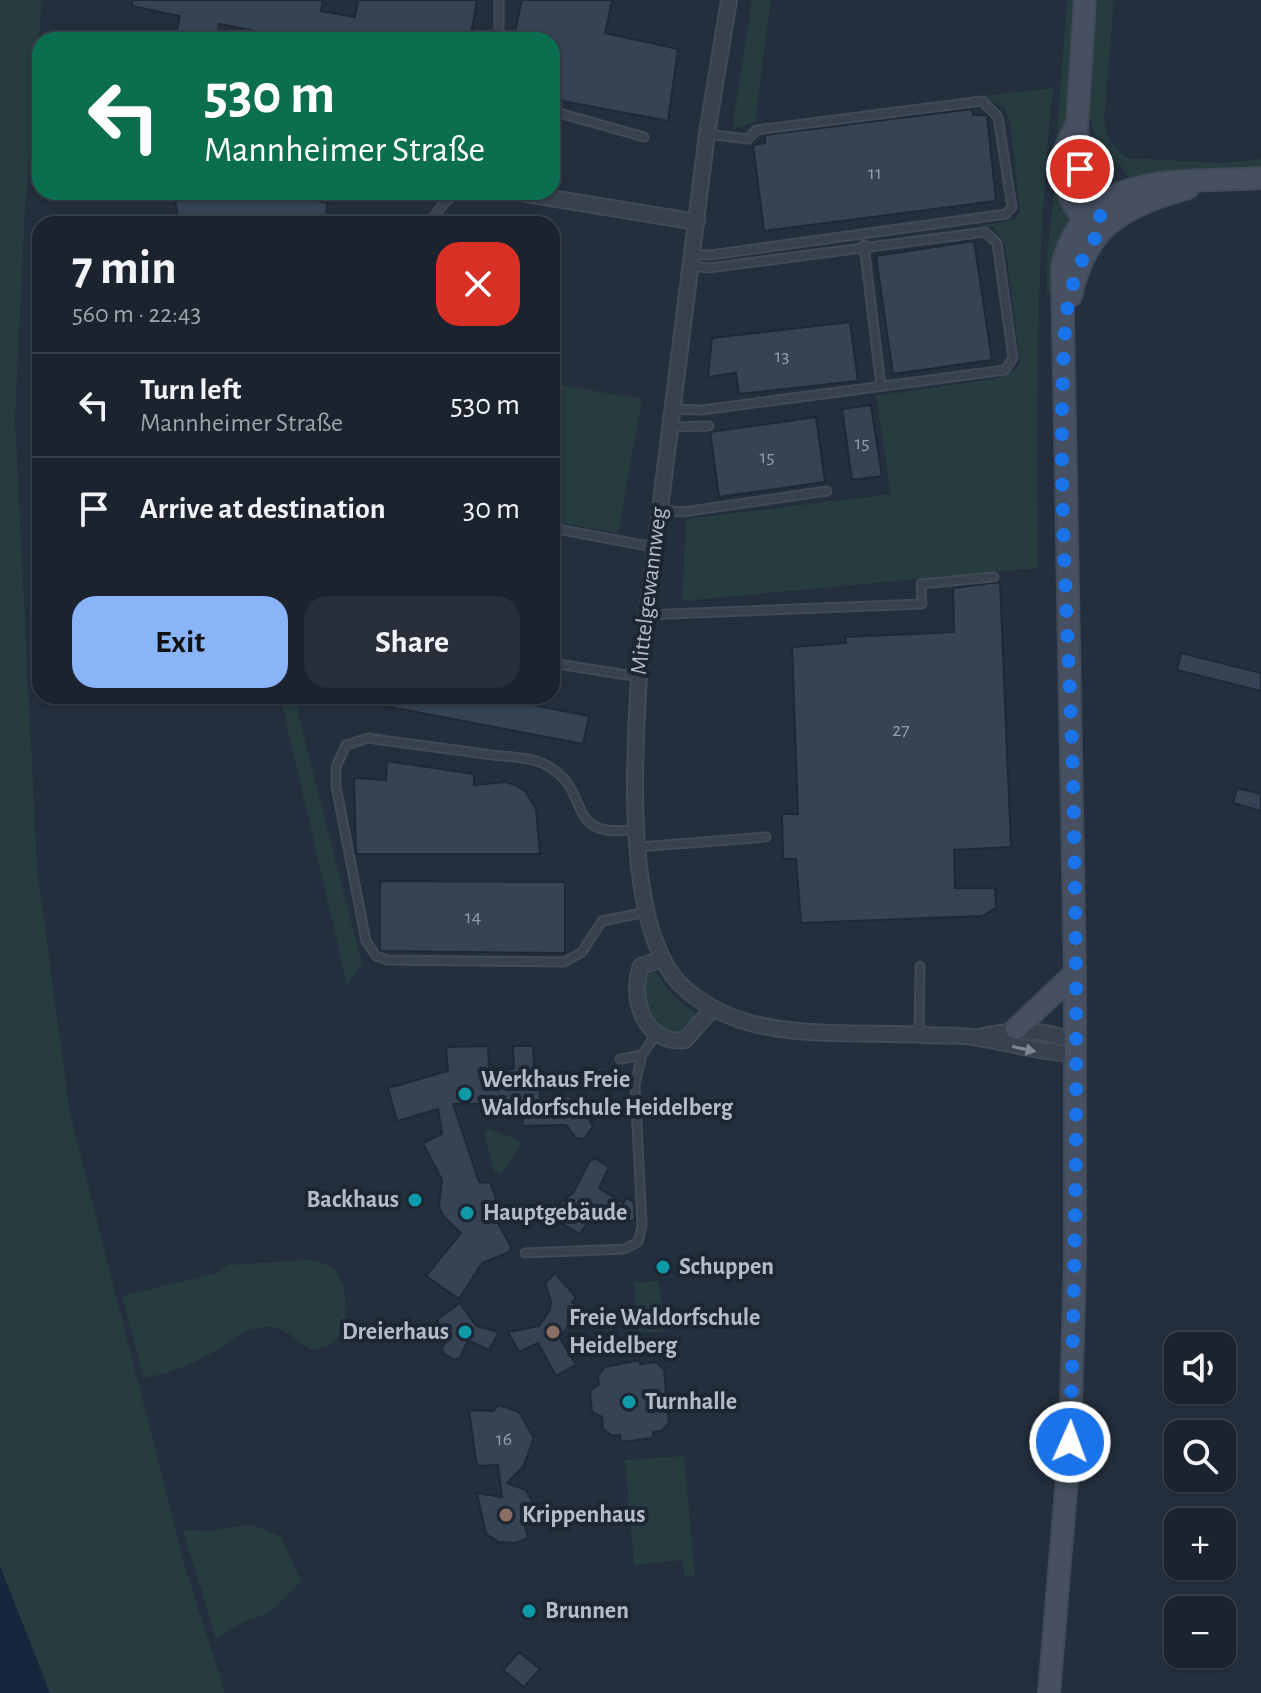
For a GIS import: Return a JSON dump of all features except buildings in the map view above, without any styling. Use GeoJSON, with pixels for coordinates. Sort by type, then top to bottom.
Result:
{"type":"FeatureCollection","features":[{"type":"Feature","properties":{"kind":"main road"},"geometry":{"type":"LineString","coordinates":[[1085,0],[1077,125],[1080,169],[1088,191],[1100,205]]}},
{"type":"Feature","properties":{"kind":"main road"},"geometry":{"type":"LineString","coordinates":[[1077,125],[1063,153],[1063,173],[1071,200],[1093,224]]}},
{"type":"Feature","properties":{"kind":"main road"},"geometry":{"type":"LineString","coordinates":[[1049,1693],[1070,1442],[1075,1262],[1075,973],[1065,552],[1065,327],[1077,270],[1100,205],[1128,188],[1160,181],[1209,182],[1261,178]]}},
{"type":"Feature","properties":{"kind":"main road"},"geometry":{"type":"LineString","coordinates":[[1093,224],[1137,205],[1209,182]]}},
{"type":"Feature","properties":{"kind":"main road"},"geometry":{"type":"LineString","coordinates":[[1016,1029],[1075,973]]}},
{"type":"Feature","properties":{"kind":"street","name":"Mittelgewannweg"},"geometry":{"type":"LineString","coordinates":[[729,0],[707,134],[644,615],[636,735],[639,847],[647,912],[663,959],[680,984],[713,1008],[739,1019],[776,1028],[975,1038],[1047,1054],[1075,1048]]}},
{"type":"Feature","properties":{"kind":"street"},"geometry":{"type":"LineString","coordinates":[[560,200],[697,222]]}},
{"type":"Feature","properties":{"kind":"street"},"geometry":{"type":"LineString","coordinates":[[663,959],[641,966],[639,974],[642,1015],[656,1034],[673,1042],[685,1040],[713,1008]]}},
{"type":"Feature","properties":{"kind":"street","name":"Mittelgewannweg"},"geometry":{"type":"LineString","coordinates":[[975,1038],[1016,1029],[1047,1030],[1075,1048]]}},
{"type":"Feature","properties":{"kind":"lane"},"geometry":{"type":"LineString","coordinates":[[499,0],[499,32]]}},
{"type":"Feature","properties":{"kind":"lane"},"geometry":{"type":"LineString","coordinates":[[692,260],[1006,214],[1012,207],[998,117],[982,101],[756,130],[748,139],[707,134]]}},
{"type":"Feature","properties":{"kind":"lane"},"geometry":{"type":"LineString","coordinates":[[560,113],[644,137]]}},
{"type":"Feature","properties":{"kind":"lane"},"geometry":{"type":"LineString","coordinates":[[434,216],[448,200]]}},
{"type":"Feature","properties":{"kind":"lane"},"geometry":{"type":"LineString","coordinates":[[672,409],[702,410],[1005,370],[1013,358],[997,243],[985,232],[864,245],[709,268],[692,260]]}},
{"type":"Feature","properties":{"kind":"lane"},"geometry":{"type":"LineString","coordinates":[[864,245],[881,386]]}},
{"type":"Feature","properties":{"kind":"lane"},"geometry":{"type":"LineString","coordinates":[[670,427],[709,426]]}},
{"type":"Feature","properties":{"kind":"lane"},"geometry":{"type":"LineString","coordinates":[[659,509],[683,512],[827,491]]}},
{"type":"Feature","properties":{"kind":"lane"},"geometry":{"type":"LineString","coordinates":[[560,530],[653,547]]}},
{"type":"Feature","properties":{"kind":"lane"},"geometry":{"type":"LineString","coordinates":[[644,615],[922,604],[921,584],[994,577]]}},
{"type":"Feature","properties":{"kind":"lane"},"geometry":{"type":"LineString","coordinates":[[560,664],[639,677]]}},
{"type":"Feature","properties":{"kind":"lane"},"geometry":{"type":"LineString","coordinates":[[638,829],[602,832],[589,823],[568,785],[558,775],[532,760],[368,738],[346,745],[336,767],[336,786],[366,941],[376,956],[387,960],[564,962],[582,952],[602,921],[647,912]]}},
{"type":"Feature","properties":{"kind":"lane"},"geometry":{"type":"LineString","coordinates":[[639,847],[766,837]]}},
{"type":"Feature","properties":{"kind":"lane"},"geometry":{"type":"LineString","coordinates":[[919,1035],[920,966]]}},
{"type":"Feature","properties":{"kind":"lane"},"geometry":{"type":"LineString","coordinates":[[525,1253],[625,1249],[638,1242],[642,1226],[635,1084],[642,1055],[656,1034]]}},
{"type":"Feature","properties":{"kind":"lane"},"geometry":{"type":"LineString","coordinates":[[620,1059],[642,1055]]}},
{"type":"Feature","properties":{"kind":"green space"},"geometry":{"type":"Polygon","coordinates":[[[0,0],[42,0],[39,32],[32,32],[32,124],[15,418],[37,867],[70,1114],[184,1563],[225,1693],[0,1693],[0,0]]]}},
{"type":"Feature","properties":{"kind":"green space"},"geometry":{"type":"Polygon","coordinates":[[[752,0],[771,0],[755,122],[732,129],[752,0]]]}},
{"type":"Feature","properties":{"kind":"green space"},"geometry":{"type":"Polygon","coordinates":[[[1067,0],[1076,0],[1069,102],[1055,160],[1067,0]]]}},
{"type":"Feature","properties":{"kind":"green space"},"geometry":{"type":"Polygon","coordinates":[[[1096,0],[1114,0],[1104,122],[1110,142],[1127,158],[1221,163],[1261,159],[1261,173],[1129,179],[1098,143],[1091,122],[1089,89],[1096,0]]]}},
{"type":"Feature","properties":{"kind":"green space"},"geometry":{"type":"Polygon","coordinates":[[[1053,88],[1043,208],[1038,328],[1038,568],[682,601],[686,519],[891,494],[876,396],[1000,378],[1014,371],[1020,362],[1005,244],[994,227],[981,226],[1016,219],[1020,211],[1010,122],[1005,108],[981,96],[1053,88]]]}},
{"type":"Feature","properties":{"kind":"green space"},"geometry":{"type":"Polygon","coordinates":[[[1059,180],[1072,207],[1072,220],[1063,236],[1054,291],[1047,294],[1047,254],[1055,184],[1059,180]]]}},
{"type":"Feature","properties":{"kind":"green space"},"geometry":{"type":"Polygon","coordinates":[[[560,385],[642,399],[618,533],[560,522],[560,385]]]}},
{"type":"Feature","properties":{"kind":"green space"},"geometry":{"type":"Polygon","coordinates":[[[282,704],[296,704],[362,965],[347,985],[282,704]]]}},
{"type":"Feature","properties":{"kind":"green space"},"geometry":{"type":"Polygon","coordinates":[[[652,967],[673,996],[697,1015],[684,1032],[673,1034],[653,1025],[645,1003],[645,971],[652,967]]]}},
{"type":"Feature","properties":{"kind":"green space"},"geometry":{"type":"Polygon","coordinates":[[[489,1129],[515,1138],[522,1144],[501,1174],[494,1171],[484,1132],[489,1129]]]}},
{"type":"Feature","properties":{"kind":"green space"},"geometry":{"type":"Polygon","coordinates":[[[310,1260],[334,1270],[344,1289],[344,1320],[337,1338],[331,1344],[313,1350],[282,1330],[261,1327],[185,1366],[144,1378],[122,1296],[214,1274],[228,1265],[310,1260]]]}},
{"type":"Feature","properties":{"kind":"green space"},"geometry":{"type":"Polygon","coordinates":[[[659,1281],[665,1332],[638,1333],[634,1283],[659,1281]]]}},
{"type":"Feature","properties":{"kind":"green space"},"geometry":{"type":"Polygon","coordinates":[[[684,1456],[695,1576],[684,1577],[683,1560],[634,1565],[625,1460],[684,1456]]]}},
{"type":"Feature","properties":{"kind":"green space"},"geometry":{"type":"Polygon","coordinates":[[[254,1526],[281,1536],[301,1582],[268,1614],[245,1621],[216,1639],[183,1530],[214,1531],[254,1526]]]}},
{"type":"Feature","properties":{"kind":"water"},"geometry":{"type":"Polygon","coordinates":[[[0,1566],[50,1693],[0,1693],[0,1566]]]}},
{"type":"Feature","properties":{"kind":"place","name":"Werkhaus Freie Waldorfschule Heidelberg"},"geometry":{"type":"Point","coordinates":[465,1094]}},
{"type":"Feature","properties":{"kind":"place","name":"Backhaus"},"geometry":{"type":"Point","coordinates":[415,1200]}},
{"type":"Feature","properties":{"kind":"place","name":"Hauptgebäude"},"geometry":{"type":"Point","coordinates":[467,1213]}},
{"type":"Feature","properties":{"kind":"place","name":"Schuppen"},"geometry":{"type":"Point","coordinates":[663,1267]}},
{"type":"Feature","properties":{"kind":"place","name":"Dreierhaus"},"geometry":{"type":"Point","coordinates":[465,1332]}},
{"type":"Feature","properties":{"kind":"place","name":"Freie Waldorfschule Heidelberg"},"geometry":{"type":"Point","coordinates":[553,1332]}},
{"type":"Feature","properties":{"kind":"place","name":"Turnhalle"},"geometry":{"type":"Point","coordinates":[629,1402]}},
{"type":"Feature","properties":{"kind":"place","name":"Krippenhaus"},"geometry":{"type":"Point","coordinates":[506,1515]}},
{"type":"Feature","properties":{"kind":"place","name":"Brunnen"},"geometry":{"type":"Point","coordinates":[529,1611]}},
{"type":"Feature","properties":{"kind":"route"},"geometry":{"type":"LineString","coordinates":[[1070,1442],[1075,1262],[1075,1019],[1073,780],[1065,552],[1065,327],[1077,270],[1086,248],[1102,229],[1100,205],[1088,191],[1080,169]]}}]}
